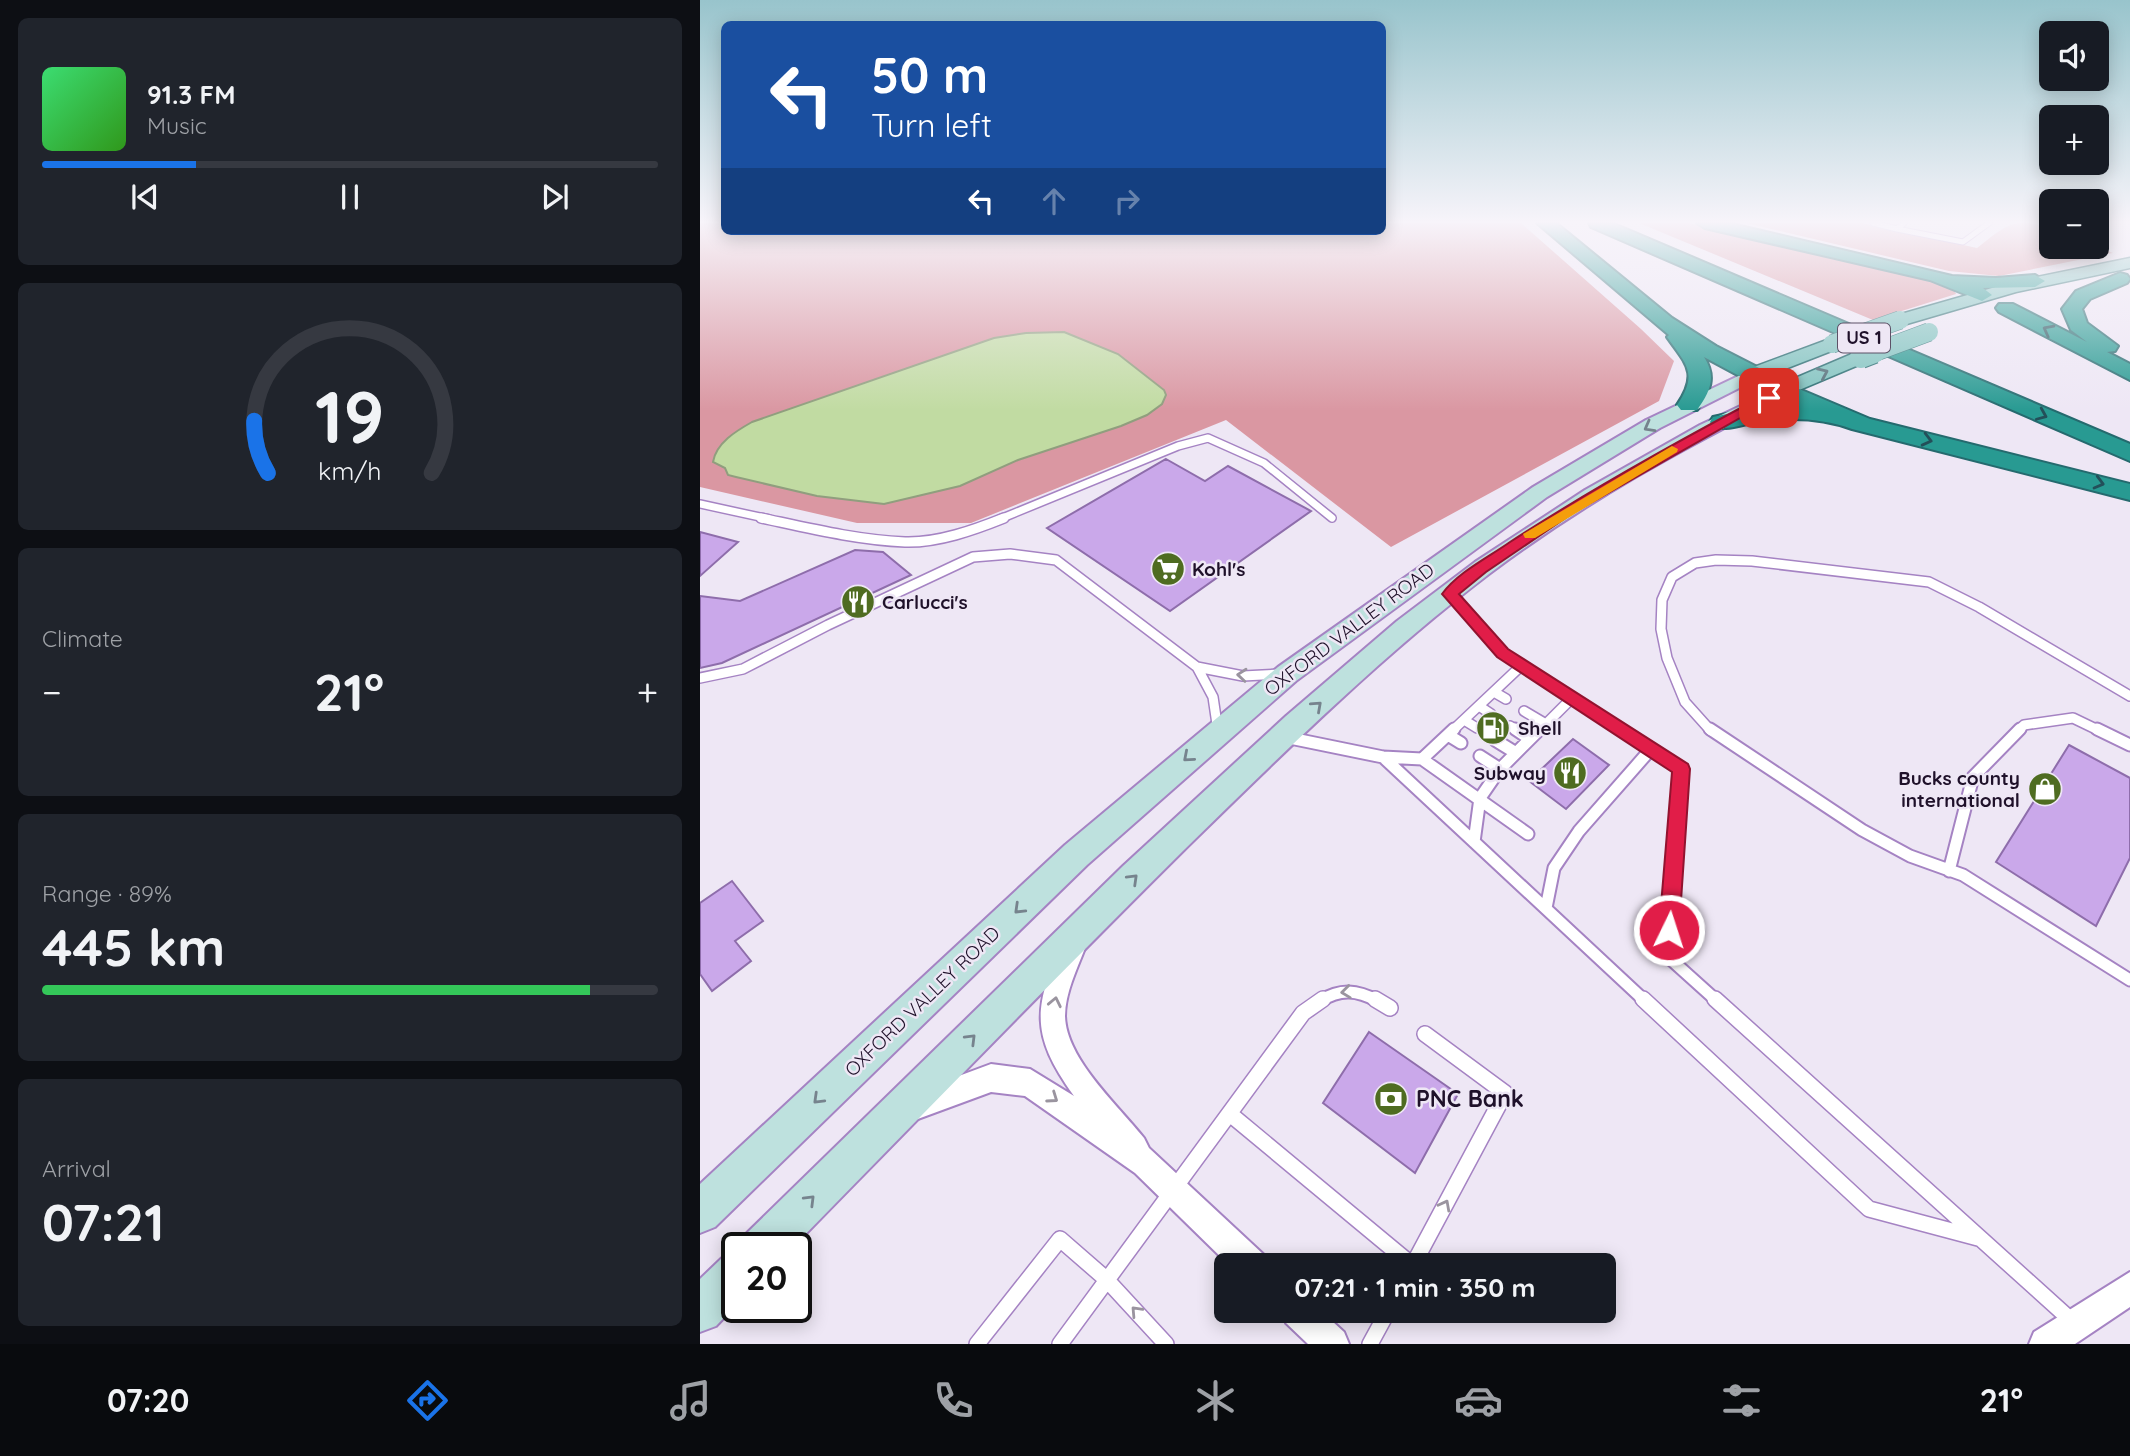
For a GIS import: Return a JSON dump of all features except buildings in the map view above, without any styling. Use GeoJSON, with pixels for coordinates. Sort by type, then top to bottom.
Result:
{"type":"FeatureCollection","features":[{"type":"Feature","properties":{"kind":"highway"},"geometry":{"type":"LineString","coordinates":[[1623,286],[1667,324],[1707,350],[1754,374]]}},
{"type":"Feature","properties":{"kind":"highway","name":"US 1"},"geometry":{"type":"LineString","coordinates":[[1742,286],[2130,453]]}},
{"type":"Feature","properties":{"kind":"highway","name":"US 1"},"geometry":{"type":"LineString","coordinates":[[1776,286],[2130,434]]}},
{"type":"Feature","properties":{"kind":"highway"},"geometry":{"type":"LineString","coordinates":[[1960,286],[1982,295]]}},
{"type":"Feature","properties":{"kind":"highway"},"geometry":{"type":"LineString","coordinates":[[2103,286],[2077,300],[2072,314],[2084,331],[2130,360]]}},
{"type":"Feature","properties":{"kind":"highway"},"geometry":{"type":"LineString","coordinates":[[2006,308],[2130,373]]}},
{"type":"Feature","properties":{"kind":"highway"},"geometry":{"type":"LineString","coordinates":[[1667,324],[1700,366],[1700,389],[1689,405]]}},
{"type":"Feature","properties":{"kind":"highway"},"geometry":{"type":"LineString","coordinates":[[1785,390],[1826,411],[1861,424]]}},
{"type":"Feature","properties":{"kind":"highway"},"geometry":{"type":"LineString","coordinates":[[1722,422],[1783,411],[1861,424],[2130,492]]}},
{"type":"Feature","properties":{"kind":"main road","name":"OXFORD VALLEY ROAD"},"geometry":{"type":"LineString","coordinates":[[700,1212],[1076,855],[1218,731],[1287,674],[1529,499],[1616,445],[1689,405],[1754,374],[1900,320],[2017,286]]}},
{"type":"Feature","properties":{"kind":"main road","name":"OXFORD VALLEY ROAD"},"geometry":{"type":"LineString","coordinates":[[778,1232],[1077,934],[1283,737],[1370,658],[1481,569],[1569,510],[1722,422],[1785,390],[1861,357],[1929,332],[2082,286]]}},
{"type":"Feature","properties":{"kind":"main road"},"geometry":{"type":"LineString","coordinates":[[1982,295],[2006,308]]}},
{"type":"Feature","properties":{"kind":"main road"},"geometry":{"type":"LineString","coordinates":[[1754,374],[1785,390]]}},
{"type":"Feature","properties":{"kind":"main road"},"geometry":{"type":"LineString","coordinates":[[700,1310],[721,1289]]}},
{"type":"Feature","properties":{"kind":"street"},"geometry":{"type":"LineString","coordinates":[[1077,934],[1053,1005],[1054,1036],[1062,1055],[1081,1082],[1145,1163]]}},
{"type":"Feature","properties":{"kind":"street"},"geometry":{"type":"LineString","coordinates":[[898,1112],[991,1078],[1030,1083],[1145,1163],[1240,1253]]}},
{"type":"Feature","properties":{"kind":"street"},"geometry":{"type":"LineString","coordinates":[[2046,1344],[2130,1288]]}},
{"type":"Feature","properties":{"kind":"street"},"geometry":{"type":"LineString","coordinates":[[1310,1323],[1332,1344]]}},
{"type":"Feature","properties":{"kind":"lane"},"geometry":{"type":"LineString","coordinates":[[700,504],[815,530],[907,542],[970,532],[1178,446],[1208,438],[1264,463],[1332,518]]}},
{"type":"Feature","properties":{"kind":"lane"},"geometry":{"type":"LineString","coordinates":[[700,678],[743,669],[973,556],[1010,554],[1056,560],[1197,667],[1213,697],[1218,731]]}},
{"type":"Feature","properties":{"kind":"lane"},"geometry":{"type":"LineString","coordinates":[[2130,696],[1979,607],[1929,582],[1752,561],[1716,560],[1695,563],[1672,577],[1662,600],[1661,629],[1667,658],[1685,702],[1716,735],[1862,830],[1910,856],[1963,875],[2130,980]]}},
{"type":"Feature","properties":{"kind":"lane"},"geometry":{"type":"LineString","coordinates":[[1450,594],[1502,653],[1682,769],[1667,956],[2076,1324]]}},
{"type":"Feature","properties":{"kind":"lane"},"geometry":{"type":"LineString","coordinates":[[1422,759],[1522,665]]}},
{"type":"Feature","properties":{"kind":"lane"},"geometry":{"type":"LineString","coordinates":[[1197,667],[1243,676],[1287,674]]}},
{"type":"Feature","properties":{"kind":"lane"},"geometry":{"type":"LineString","coordinates":[[1494,692],[1506,699]]}},
{"type":"Feature","properties":{"kind":"lane"},"geometry":{"type":"LineString","coordinates":[[1474,842],[1480,798],[1500,769],[1572,698]]}},
{"type":"Feature","properties":{"kind":"lane"},"geometry":{"type":"LineString","coordinates":[[1479,706],[1491,714]]}},
{"type":"Feature","properties":{"kind":"lane"},"geometry":{"type":"LineString","coordinates":[[1524,711],[1546,724]]}},
{"type":"Feature","properties":{"kind":"lane"},"geometry":{"type":"LineString","coordinates":[[1949,871],[1973,777],[2024,725],[2073,718],[2130,746]]}},
{"type":"Feature","properties":{"kind":"lane"},"geometry":{"type":"LineString","coordinates":[[1464,720],[1477,728]]}},
{"type":"Feature","properties":{"kind":"lane"},"geometry":{"type":"LineString","coordinates":[[1510,726],[1530,739]]}},
{"type":"Feature","properties":{"kind":"lane"},"geometry":{"type":"LineString","coordinates":[[1448,735],[1461,743]]}},
{"type":"Feature","properties":{"kind":"lane"},"geometry":{"type":"LineString","coordinates":[[1283,737],[1383,757],[1422,759],[1528,834]]}},
{"type":"Feature","properties":{"kind":"lane"},"geometry":{"type":"LineString","coordinates":[[1495,740],[1516,753]]}},
{"type":"Feature","properties":{"kind":"lane"},"geometry":{"type":"LineString","coordinates":[[1546,908],[1554,868],[1579,831],[1651,749]]}},
{"type":"Feature","properties":{"kind":"lane"},"geometry":{"type":"LineString","coordinates":[[1480,756],[1500,769]]}},
{"type":"Feature","properties":{"kind":"lane"},"geometry":{"type":"LineString","coordinates":[[1383,757],[1869,1209],[1981,1239]]}},
{"type":"Feature","properties":{"kind":"lane"},"geometry":{"type":"LineString","coordinates":[[1060,1344],[1303,1013],[1321,999],[1351,989],[1364,991],[1391,1009]]}},
{"type":"Feature","properties":{"kind":"lane"},"geometry":{"type":"LineString","coordinates":[[1418,1253],[1505,1093],[1425,1034]]}},
{"type":"Feature","properties":{"kind":"lane"},"geometry":{"type":"LineString","coordinates":[[1230,1114],[1398,1253]]}},
{"type":"Feature","properties":{"kind":"lane"},"geometry":{"type":"LineString","coordinates":[[977,1344],[1060,1239],[1106,1279],[1166,1344]]}},
{"type":"Feature","properties":{"kind":"lane"},"geometry":{"type":"LineString","coordinates":[[1370,1344],[1381,1323]]}},
{"type":"Feature","properties":{"kind":"shaded area"},"geometry":{"type":"Polygon","coordinates":[[[700,286],[1592,286],[1674,361],[1659,401],[1391,547],[1226,420],[971,523],[857,523],[700,487],[700,286]]]}},
{"type":"Feature","properties":{"kind":"shaded area"},"geometry":{"type":"Polygon","coordinates":[[[1790,286],[1951,286],[1956,294],[1873,320],[1790,286]]]}},
{"type":"Feature","properties":{"kind":"shaded area"},"geometry":{"type":"Polygon","coordinates":[[[1064,332],[1118,354],[1164,390],[1166,395],[1162,404],[1147,415],[1121,426],[1018,460],[960,486],[884,504],[817,496],[736,477],[728,475],[725,468],[713,462],[722,443],[752,422],[994,338],[1026,333],[1064,332]]]}},
{"type":"Feature","properties":{"kind":"slow traffic"},"geometry":{"type":"LineString","coordinates":[[1530,534],[1672,449]]}},
{"type":"Feature","properties":{"kind":"place","name":"Kohl's"},"geometry":{"type":"Point","coordinates":[1168,569]}},
{"type":"Feature","properties":{"kind":"place","name":"Carlucci's"},"geometry":{"type":"Point","coordinates":[858,602]}},
{"type":"Feature","properties":{"kind":"place","name":"Shell"},"geometry":{"type":"Point","coordinates":[1493,728]}},
{"type":"Feature","properties":{"kind":"place","name":"Subway"},"geometry":{"type":"Point","coordinates":[1570,773]}},
{"type":"Feature","properties":{"kind":"place","name":"Bucks county international"},"geometry":{"type":"Point","coordinates":[2045,789]}},
{"type":"Feature","properties":{"kind":"place","name":"PNC Bank"},"geometry":{"type":"Point","coordinates":[1391,1099]}},
{"type":"Feature","properties":{"kind":"route"},"geometry":{"type":"LineString","coordinates":[[1669,930],[1682,769],[1502,653],[1450,594],[1524,538],[1569,510],[1684,443],[1769,398]]}}]}
